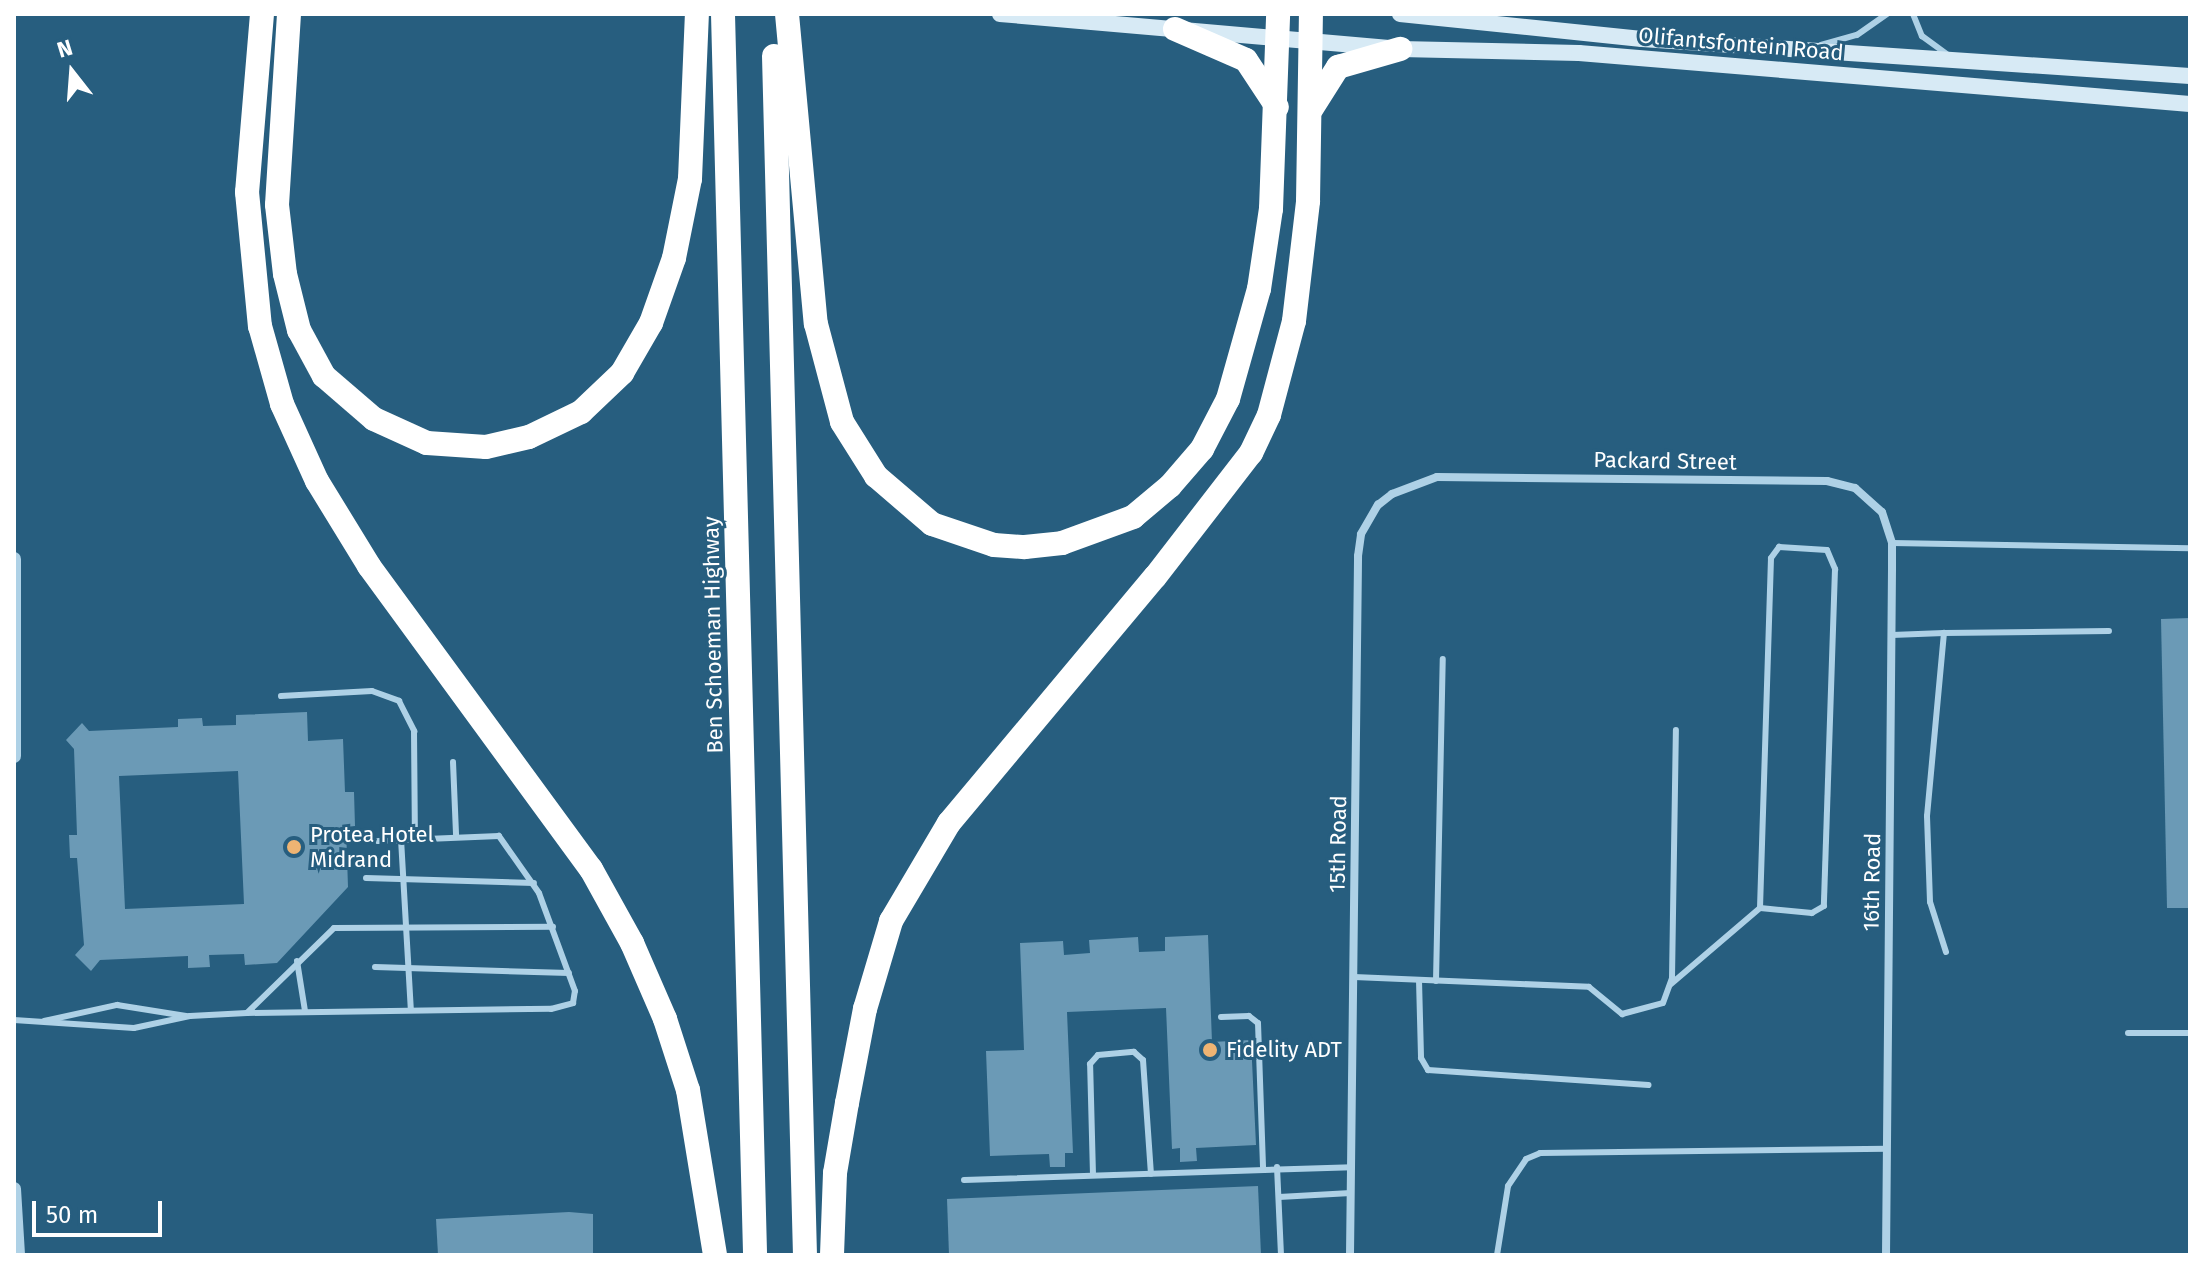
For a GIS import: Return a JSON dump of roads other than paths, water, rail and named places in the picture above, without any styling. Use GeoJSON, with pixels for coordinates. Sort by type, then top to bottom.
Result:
{"type":"FeatureCollection","features":[{"type":"Feature","properties":{"kind":"highway"},"geometry":{"type":"LineString","coordinates":[[255,14],[258,69]]}},
{"type":"Feature","properties":{"kind":"highway"},"geometry":{"type":"LineString","coordinates":[[262,14],[247,192],[252,270],[282,404],[317,481],[369,566],[591,869],[632,943],[665,1019],[688,1090],[715,1255]]}},
{"type":"Feature","properties":{"kind":"highway"},"geometry":{"type":"LineString","coordinates":[[289,14],[289,73]]}},
{"type":"Feature","properties":{"kind":"highway"},"geometry":{"type":"LineString","coordinates":[[299,14],[289,73],[277,205],[285,274],[299,330],[324,376],[374,419],[427,443],[486,447],[529,437],[581,412],[622,373],[651,323],[674,258],[690,179],[697,14]]}},
{"type":"Feature","properties":{"kind":"highway","name":"Ben Schoeman Highway"},"geometry":{"type":"LineString","coordinates":[[723,14],[755,1255]]}},
{"type":"Feature","properties":{"kind":"highway"},"geometry":{"type":"LineString","coordinates":[[773,14],[805,1255]]}},
{"type":"Feature","properties":{"kind":"highway"},"geometry":{"type":"LineString","coordinates":[[787,14],[797,160],[816,324],[842,422],[857,452],[903,504],[932,524],[994,545],[1062,543],[1133,517],[1170,486],[1202,449],[1228,399],[1259,289],[1278,109],[1278,25]]}},
{"type":"Feature","properties":{"kind":"highway"},"geometry":{"type":"LineString","coordinates":[[832,1255],[835,1173],[847,1103],[865,1009],[891,921],[949,823],[1155,577],[1251,453],[1269,415],[1296,306],[1308,201],[1310,26]]}},
{"type":"Feature","properties":{"kind":"highway"},"geometry":{"type":"LineString","coordinates":[[1175,29],[1246,60],[1278,109]]}},
{"type":"Feature","properties":{"kind":"highway"},"geometry":{"type":"LineString","coordinates":[[1310,113],[1338,67],[1400,49]]}},
{"type":"Feature","properties":{"kind":"main road","name":"Olifantsfontein Road"},"geometry":{"type":"LineString","coordinates":[[1000,14],[1175,29],[1310,26],[1400,49],[1579,53],[2190,104]]}},
{"type":"Feature","properties":{"kind":"main road","name":"Olifantsfontein Road"},"geometry":{"type":"LineString","coordinates":[[1400,14],[1802,50],[2190,76]]}},
{"type":"Feature","properties":{"kind":"street","name":"Packard Street"},"geometry":{"type":"LineString","coordinates":[[1437,477],[1827,481],[1855,488],[1882,512]]}},
{"type":"Feature","properties":{"kind":"street","name":"15th Road"},"geometry":{"type":"LineString","coordinates":[[1350,1255],[1361,534],[1368,517],[1392,494],[1437,477]]}},
{"type":"Feature","properties":{"kind":"street","name":"16th Road"},"geometry":{"type":"LineString","coordinates":[[1882,512],[1892,543],[1886,1255]]}},
{"type":"Feature","properties":{"kind":"street"},"geometry":{"type":"LineString","coordinates":[[14,559],[14,756]]}},
{"type":"Feature","properties":{"kind":"street"},"geometry":{"type":"LineString","coordinates":[[14,1189],[18,1255]]}},
{"type":"Feature","properties":{"kind":"lane"},"geometry":{"type":"LineString","coordinates":[[1802,50],[1857,35],[1887,14]]}},
{"type":"Feature","properties":{"kind":"lane"},"geometry":{"type":"LineString","coordinates":[[1913,14],[1922,36],[1958,61]]}},
{"type":"Feature","properties":{"kind":"lane"},"geometry":{"type":"LineString","coordinates":[[1892,543],[2190,548]]}},
{"type":"Feature","properties":{"kind":"lane"},"geometry":{"type":"LineString","coordinates":[[1671,984],[1760,908],[1812,913],[1824,906],[1835,569],[1827,550],[1779,547],[1771,558],[1760,908]]}},
{"type":"Feature","properties":{"kind":"lane"},"geometry":{"type":"LineString","coordinates":[[1892,635],[2109,631]]}},
{"type":"Feature","properties":{"kind":"lane"},"geometry":{"type":"LineString","coordinates":[[1944,633],[1927,816],[1930,902],[1946,952]]}},
{"type":"Feature","properties":{"kind":"lane"},"geometry":{"type":"LineString","coordinates":[[1436,981],[1443,659]]}},
{"type":"Feature","properties":{"kind":"lane"},"geometry":{"type":"LineString","coordinates":[[281,696],[372,691],[399,701],[414,731],[415,837]]}},
{"type":"Feature","properties":{"kind":"lane"},"geometry":{"type":"LineString","coordinates":[[1354,977],[1589,987],[1626,1015],[1663,1003],[1671,984],[1676,730]]}},
{"type":"Feature","properties":{"kind":"lane"},"geometry":{"type":"LineString","coordinates":[[453,762],[456,835]]}},
{"type":"Feature","properties":{"kind":"lane"},"geometry":{"type":"LineString","coordinates":[[14,1020],[134,1028],[190,1016],[247,1013],[562,1008],[576,996],[553,927],[534,883],[499,836],[456,835],[378,841]]}},
{"type":"Feature","properties":{"kind":"lane"},"geometry":{"type":"LineString","coordinates":[[401,839],[411,1010]]}},
{"type":"Feature","properties":{"kind":"lane"},"geometry":{"type":"LineString","coordinates":[[366,878],[534,883]]}},
{"type":"Feature","properties":{"kind":"lane"},"geometry":{"type":"LineString","coordinates":[[247,1013],[329,930],[406,926],[553,927]]}},
{"type":"Feature","properties":{"kind":"lane"},"geometry":{"type":"LineString","coordinates":[[297,961],[305,1011]]}},
{"type":"Feature","properties":{"kind":"lane"},"geometry":{"type":"LineString","coordinates":[[375,967],[569,973]]}},
{"type":"Feature","properties":{"kind":"lane"},"geometry":{"type":"LineString","coordinates":[[1419,980],[1421,1058],[1428,1070],[1648,1085]]}},
{"type":"Feature","properties":{"kind":"lane"},"geometry":{"type":"LineString","coordinates":[[43,1021],[117,1005],[190,1016]]}},
{"type":"Feature","properties":{"kind":"lane"},"geometry":{"type":"LineString","coordinates":[[1221,1017],[1249,1016],[1258,1023],[1263,1167]]}},
{"type":"Feature","properties":{"kind":"lane"},"geometry":{"type":"LineString","coordinates":[[2128,1033],[2190,1033]]}},
{"type":"Feature","properties":{"kind":"lane"},"geometry":{"type":"LineString","coordinates":[[1093,1175],[1090,1064],[1098,1055],[1134,1052],[1143,1060],[1151,1174]]}},
{"type":"Feature","properties":{"kind":"lane"},"geometry":{"type":"LineString","coordinates":[[1497,1255],[1508,1186],[1526,1159],[1540,1153],[1887,1149]]}},
{"type":"Feature","properties":{"kind":"lane"},"geometry":{"type":"LineString","coordinates":[[964,1180],[1263,1167],[1352,1167]]}},
{"type":"Feature","properties":{"kind":"lane"},"geometry":{"type":"LineString","coordinates":[[1277,1167],[1281,1255]]}},
{"type":"Feature","properties":{"kind":"lane"},"geometry":{"type":"LineString","coordinates":[[1279,1197],[1351,1193]]}},
{"type":"Feature","properties":{"kind":"place","name":"Protea Hotel Midrand"},"geometry":{"type":"Point","coordinates":[294,847]}},
{"type":"Feature","properties":{"kind":"place","name":"Fidelity ADT"},"geometry":{"type":"Point","coordinates":[1210,1050]}}]}
